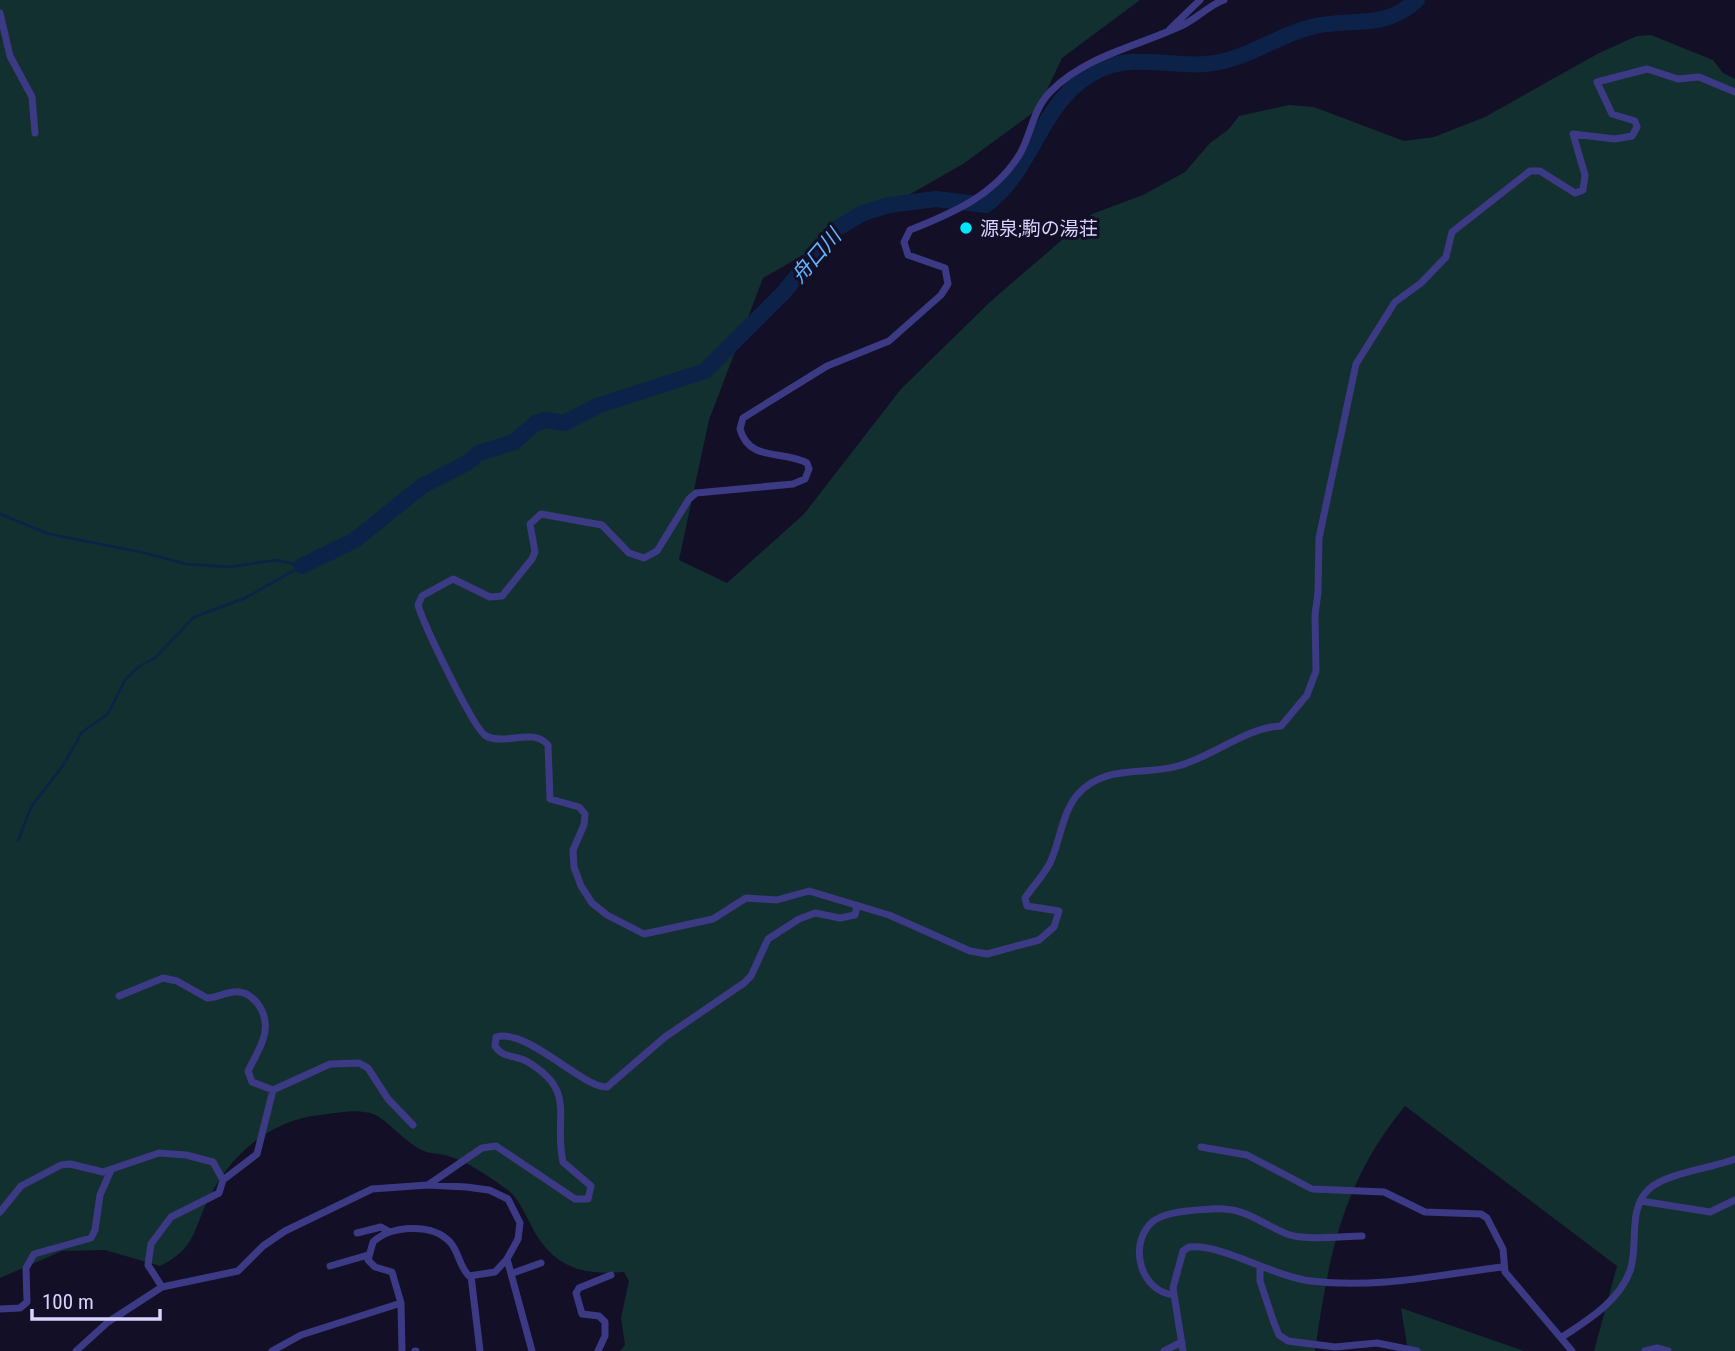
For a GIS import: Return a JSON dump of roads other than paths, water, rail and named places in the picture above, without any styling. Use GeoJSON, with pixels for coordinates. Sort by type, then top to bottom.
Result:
{"type":"FeatureCollection","features":[{"type":"Feature","properties":{"kind":"street"},"geometry":{"type":"LineString","coordinates":[[1170,30],[1200,0]]}},
{"type":"Feature","properties":{"kind":"street"},"geometry":{"type":"LineString","coordinates":[[1224,0],[1182,26],[1119,49],[1058,84],[1036,108],[1021,152],[984,193],[965,208],[910,230],[905,242],[908,255],[945,268],[948,284],[941,295],[889,341],[827,366],[743,418],[741,433],[748,445],[760,453],[807,463],[809,469],[805,479],[793,484],[696,493],[689,499],[657,551],[644,558],[629,554],[601,525],[541,514],[530,524],[535,552],[532,559],[502,596],[490,597],[453,579],[426,592],[420,600],[418,605],[427,628],[478,731],[498,740],[534,737],[548,745],[550,799],[575,805],[585,814],[584,825],[573,850],[574,867],[581,886],[592,903],[615,921],[636,932],[653,934],[713,919],[746,898],[777,900],[809,891],[890,915],[978,954],[1007,950],[1039,940],[1054,927],[1059,911],[1028,907],[1025,898],[1049,863],[1069,809],[1082,790],[1096,779],[1112,772],[1158,771],[1192,762],[1266,725],[1284,723],[1307,695],[1316,671],[1315,615],[1319,538],[1350,382],[1356,364],[1395,302],[1422,283],[1443,261],[1450,234],[1526,173],[1541,171],[1572,192],[1583,190],[1585,175],[1573,134],[1621,139],[1632,136],[1637,127],[1635,121],[1612,114],[1597,87],[1597,82],[1647,69],[1678,79],[1699,77],[1735,92]]}},
{"type":"Feature","properties":{"kind":"street"},"geometry":{"type":"LineString","coordinates":[[0,13],[9,56],[32,97],[35,133]]}},
{"type":"Feature","properties":{"kind":"street"},"geometry":{"type":"LineString","coordinates":[[428,1185],[482,1148],[496,1146],[575,1199],[588,1199],[591,1186],[563,1162],[562,1102],[553,1082],[528,1062],[500,1053],[495,1046],[496,1037],[516,1039],[554,1057],[588,1082],[607,1087],[665,1037],[744,983],[751,975],[763,946],[775,934],[808,914],[852,917],[858,911],[857,906]]}},
{"type":"Feature","properties":{"kind":"street"},"geometry":{"type":"LineString","coordinates":[[119,996],[163,978],[177,981],[207,998],[233,992],[245,993],[259,1006],[267,1025],[265,1037],[248,1076],[252,1082],[273,1090],[330,1064],[359,1063],[368,1068],[388,1099],[414,1125]]}},
{"type":"Feature","properties":{"kind":"street"},"geometry":{"type":"LineString","coordinates":[[162,1287],[148,1265],[154,1239],[178,1212],[213,1198],[223,1180],[257,1154],[273,1090]]}},
{"type":"Feature","properties":{"kind":"street"},"geometry":{"type":"LineString","coordinates":[[1201,1147],[1247,1155],[1312,1189],[1384,1192],[1425,1212],[1481,1214],[1487,1218],[1503,1249],[1503,1267],[1572,1351]]}},
{"type":"Feature","properties":{"kind":"street"},"geometry":{"type":"LineString","coordinates":[[0,1212],[21,1186],[44,1172],[67,1164],[100,1172],[151,1154],[169,1153],[213,1162],[223,1180]]}},
{"type":"Feature","properties":{"kind":"street"},"geometry":{"type":"LineString","coordinates":[[1562,1337],[1606,1304],[1622,1288],[1634,1258],[1637,1214],[1641,1201],[1654,1185],[1735,1159]]}},
{"type":"Feature","properties":{"kind":"street"},"geometry":{"type":"LineString","coordinates":[[0,1309],[20,1308],[27,1302],[26,1268],[34,1254],[91,1238],[95,1230],[100,1195],[111,1170]]}},
{"type":"Feature","properties":{"kind":"street"},"geometry":{"type":"LineString","coordinates":[[76,1351],[108,1322],[162,1287],[238,1271],[271,1240],[364,1191],[428,1185],[472,1187],[508,1199],[517,1216],[520,1231],[507,1259],[495,1272],[471,1276]]}},
{"type":"Feature","properties":{"kind":"street"},"geometry":{"type":"LineString","coordinates":[[1641,1201],[1710,1212],[1735,1200]]}},
{"type":"Feature","properties":{"kind":"street"},"geometry":{"type":"LineString","coordinates":[[1174,1294],[1164,1294],[1149,1282],[1140,1267],[1142,1237],[1157,1218],[1212,1209],[1235,1210],[1256,1215],[1289,1235],[1362,1236]]}},
{"type":"Feature","properties":{"kind":"street"},"geometry":{"type":"LineString","coordinates":[[357,1233],[381,1227],[388,1231]]}},
{"type":"Feature","properties":{"kind":"street"},"geometry":{"type":"LineString","coordinates":[[368,1255],[373,1242],[388,1231],[400,1229],[437,1234],[451,1242],[462,1268],[471,1276],[480,1351]]}},
{"type":"Feature","properties":{"kind":"street"},"geometry":{"type":"LineString","coordinates":[[1183,1351],[1174,1294],[1177,1268],[1183,1251],[1189,1247],[1215,1251],[1260,1268],[1310,1281],[1370,1284],[1503,1267]]}},
{"type":"Feature","properties":{"kind":"street"},"geometry":{"type":"LineString","coordinates":[[330,1266],[368,1255]]}},
{"type":"Feature","properties":{"kind":"street"},"geometry":{"type":"LineString","coordinates":[[368,1255],[375,1267],[392,1272],[401,1303],[402,1351]]}},
{"type":"Feature","properties":{"kind":"street"},"geometry":{"type":"LineString","coordinates":[[507,1259],[513,1273],[532,1351]]}},
{"type":"Feature","properties":{"kind":"street"},"geometry":{"type":"LineString","coordinates":[[513,1273],[541,1263]]}},
{"type":"Feature","properties":{"kind":"street"},"geometry":{"type":"LineString","coordinates":[[1260,1268],[1260,1281],[1274,1323],[1279,1335],[1288,1341],[1335,1347],[1377,1343],[1417,1351]]}},
{"type":"Feature","properties":{"kind":"street"},"geometry":{"type":"LineString","coordinates":[[598,1351],[605,1336],[605,1322],[599,1316],[582,1314],[576,1293],[579,1288],[611,1275]]}},
{"type":"Feature","properties":{"kind":"street"},"geometry":{"type":"LineString","coordinates":[[272,1351],[301,1335],[401,1303]]}},
{"type":"Feature","properties":{"kind":"street"},"geometry":{"type":"LineString","coordinates":[[1164,1351],[1182,1342]]}},
{"type":"Feature","properties":{"kind":"street"},"geometry":{"type":"LineString","coordinates":[[1645,1351],[1657,1348],[1668,1351]]}},
{"type":"Feature","properties":{"kind":"waterway","name":"舟口川"},"geometry":{"type":"LineString","coordinates":[[302,566],[355,540],[422,486],[467,463],[479,453],[514,442],[536,423],[546,420],[564,423],[600,405],[705,371],[784,292],[834,230],[863,213],[889,205],[936,199],[986,205],[1017,172],[1064,97],[1080,81],[1101,69],[1127,62],[1221,62],[1311,27],[1379,20],[1392,16],[1417,0]]}},
{"type":"Feature","properties":{"kind":"waterway"},"geometry":{"type":"LineString","coordinates":[[0,514],[49,534],[186,564],[229,567],[276,560],[302,566]]}},
{"type":"Feature","properties":{"kind":"waterway"},"geometry":{"type":"LineString","coordinates":[[18,841],[31,807],[64,764],[82,732],[108,714],[125,680],[138,667],[155,658],[194,617],[245,598],[302,566]]}},
{"type":"Feature","properties":{"kind":"place","name":"源泉;駒の湯荘"},"geometry":{"type":"Point","coordinates":[966,228]}}]}
